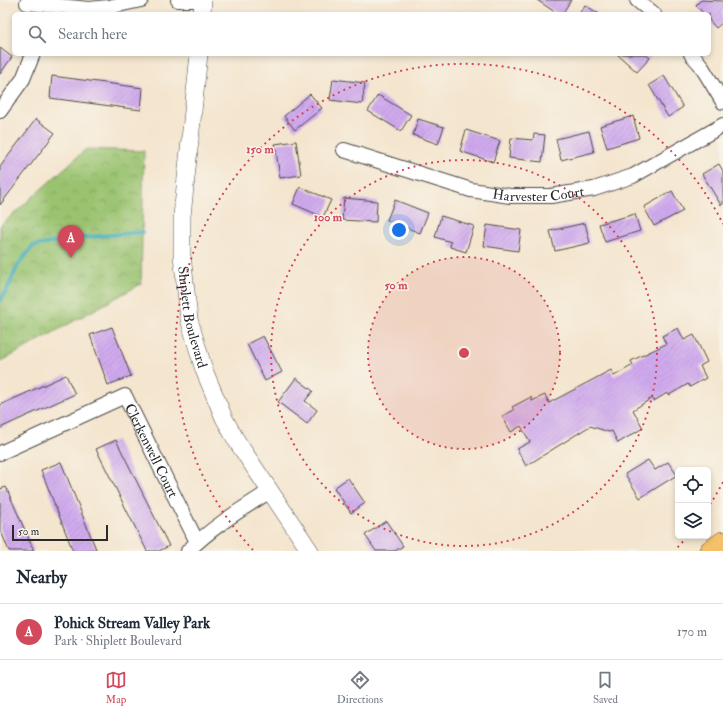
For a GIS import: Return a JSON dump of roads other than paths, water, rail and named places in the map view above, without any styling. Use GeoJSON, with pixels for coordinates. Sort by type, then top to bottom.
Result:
{"type":"FeatureCollection","features":[{"type":"Feature","properties":{"kind":"main road"},"geometry":{"type":"LineString","coordinates":[[710,551],[723,542]]}},
{"type":"Feature","properties":{"kind":"street"},"geometry":{"type":"LineString","coordinates":[[27,6],[89,9],[109,7],[141,0]]}},
{"type":"Feature","properties":{"kind":"street"},"geometry":{"type":"LineString","coordinates":[[178,0],[203,0],[202,12]]}},
{"type":"Feature","properties":{"kind":"street"},"geometry":{"type":"LineString","coordinates":[[637,0],[652,12]]}},
{"type":"Feature","properties":{"kind":"street"},"geometry":{"type":"LineString","coordinates":[[0,110],[23,79],[31,56]]}},
{"type":"Feature","properties":{"kind":"street","name":"Shiplett Boulevard"},"geometry":{"type":"LineString","coordinates":[[199,56],[182,216],[182,255],[185,294],[195,344],[213,394],[236,440],[310,551]]}},
{"type":"Feature","properties":{"kind":"street"},"geometry":{"type":"LineString","coordinates":[[693,56],[700,64],[723,102]]}},
{"type":"Feature","properties":{"kind":"street","name":"Harvester Court"},"geometry":{"type":"LineString","coordinates":[[344,150],[471,190],[510,196],[551,196],[594,189],[633,176],[723,125]]}},
{"type":"Feature","properties":{"kind":"street","name":"Clerkenwell Court"},"geometry":{"type":"LineString","coordinates":[[0,454],[126,396],[192,546]]}},
{"type":"Feature","properties":{"kind":"street"},"geometry":{"type":"LineString","coordinates":[[192,546],[230,517],[270,491]]}},
{"type":"Feature","properties":{"kind":"waterway"},"geometry":{"type":"LineString","coordinates":[[0,301],[6,292],[18,265],[33,246],[80,238],[142,232]]}},
{"type":"Feature","properties":{"kind":"place","name":"Pohick Stream Valley Park"},"geometry":{"type":"Point","coordinates":[71,258]}}]}
